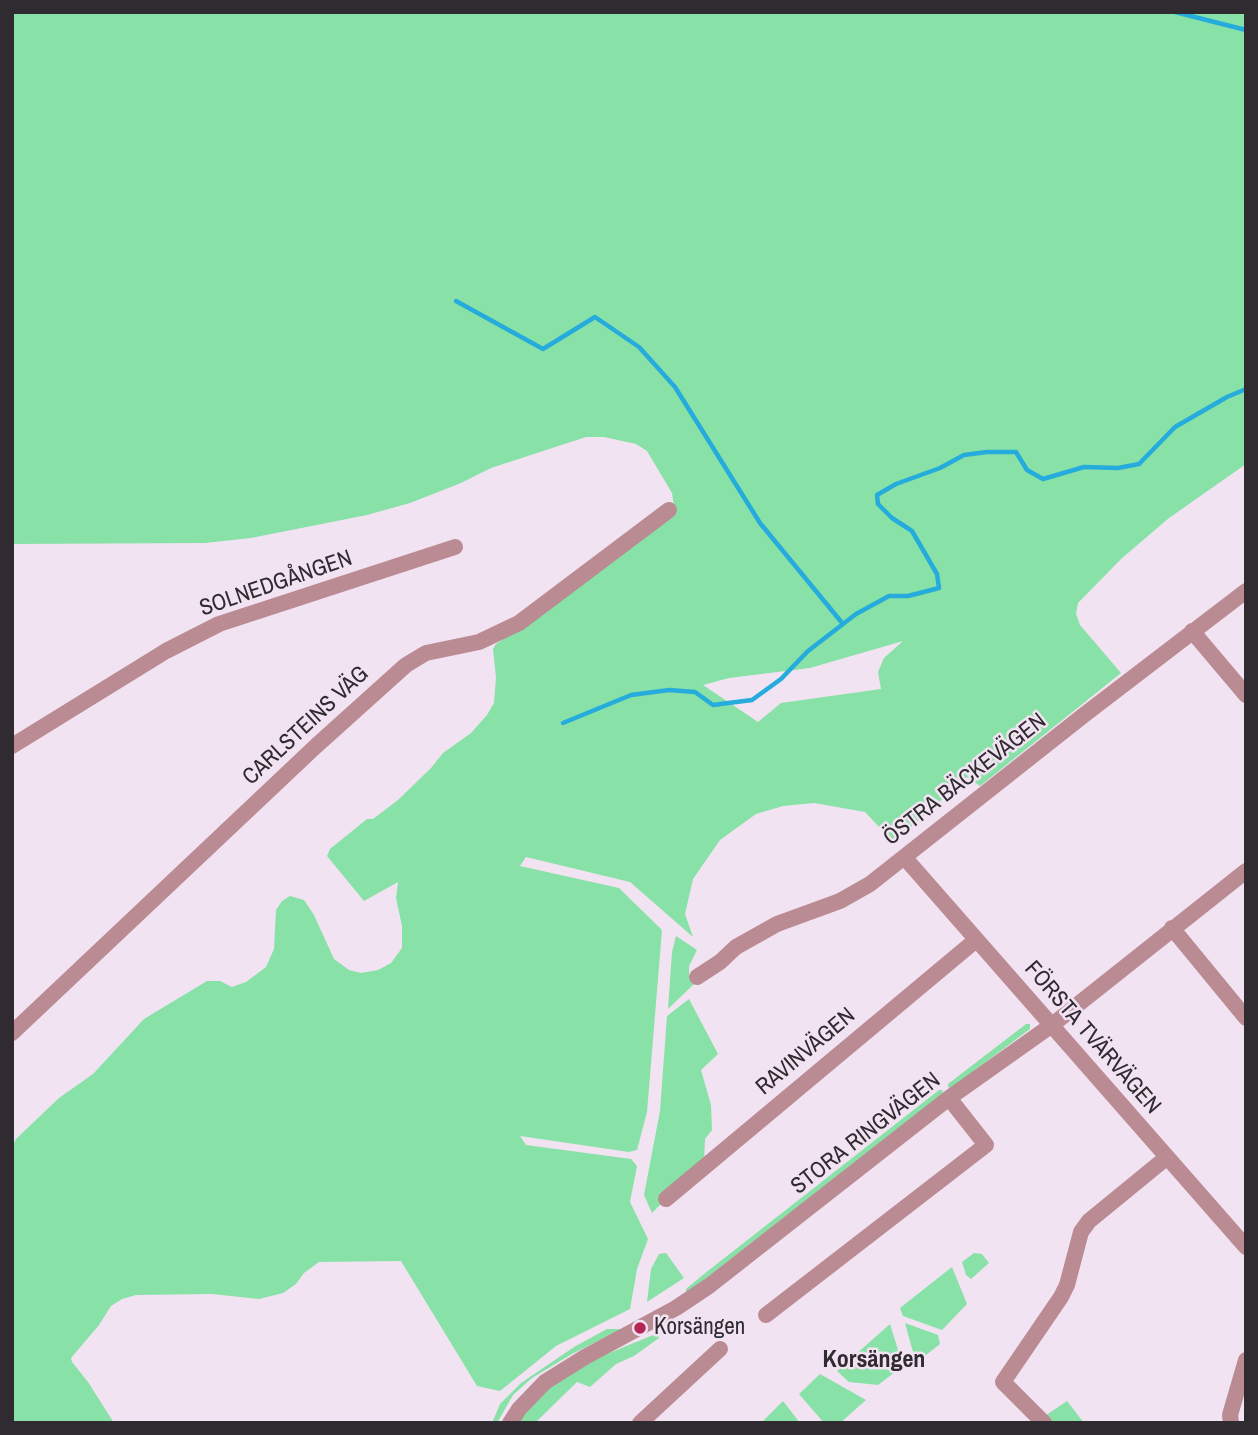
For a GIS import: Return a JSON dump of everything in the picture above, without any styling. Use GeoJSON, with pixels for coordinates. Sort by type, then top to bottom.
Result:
{"type":"FeatureCollection","features":[{"type":"Feature","properties":{"kind":"street","name":"CARLSTEINS VÄG"},"geometry":{"type":"LineString","coordinates":[[12,1033],[316,746],[406,665],[426,653],[479,642],[519,623],[669,510]]}},
{"type":"Feature","properties":{"kind":"street","name":"SOLNEDGÅNGEN"},"geometry":{"type":"LineString","coordinates":[[12,746],[166,651],[219,624],[455,547]]}},
{"type":"Feature","properties":{"kind":"street","name":"ÖSTRA BÄCKEVÄGEN"},"geometry":{"type":"LineString","coordinates":[[697,977],[720,962],[736,947],[777,924],[855,893],[905,858],[1246,591]]}},
{"type":"Feature","properties":{"kind":"street"},"geometry":{"type":"LineString","coordinates":[[1192,631],[1246,695]]}},
{"type":"Feature","properties":{"kind":"street","name":"FÖRSTA TVÄRVÄGEN"},"geometry":{"type":"LineString","coordinates":[[905,858],[1246,1247]]}},
{"type":"Feature","properties":{"kind":"street","name":"STORA RINGVÄGEN"},"geometry":{"type":"LineString","coordinates":[[510,1423],[519,1409],[545,1382],[676,1308],[709,1286],[949,1098],[1052,1025],[1246,870]]}},
{"type":"Feature","properties":{"kind":"street"},"geometry":{"type":"LineString","coordinates":[[1172,928],[1246,1018]]}},
{"type":"Feature","properties":{"kind":"street","name":"RAVINVÄGEN"},"geometry":{"type":"LineString","coordinates":[[666,1199],[976,940]]}},
{"type":"Feature","properties":{"kind":"street"},"geometry":{"type":"LineString","coordinates":[[766,1315],[986,1144],[949,1098]]}},
{"type":"Feature","properties":{"kind":"street"},"geometry":{"type":"LineString","coordinates":[[1044,1423],[1003,1382],[1062,1297],[1081,1231],[1089,1221],[1166,1158]]}},
{"type":"Feature","properties":{"kind":"street"},"geometry":{"type":"LineString","coordinates":[[640,1423],[720,1349]]}},
{"type":"Feature","properties":{"kind":"street"},"geometry":{"type":"LineString","coordinates":[[1231,1423],[1230,1415],[1246,1360]]}},
{"type":"Feature","properties":{"kind":"green space"},"geometry":{"type":"Polygon","coordinates":[[[12,12],[1246,12],[1246,464],[1169,518],[1121,559],[1078,603],[1076,614],[1080,625],[1121,673],[980,786],[967,777],[894,843],[865,812],[814,803],[783,806],[756,814],[720,840],[693,879],[685,914],[693,937],[630,882],[526,857],[520,866],[619,888],[662,930],[647,1112],[637,1150],[629,1152],[520,1136],[526,1145],[631,1159],[637,1166],[630,1202],[648,1239],[637,1269],[630,1309],[556,1346],[500,1391],[477,1386],[401,1261],[319,1262],[283,1293],[259,1299],[212,1294],[136,1295],[122,1299],[111,1306],[71,1358],[114,1423],[12,1423],[12,1147],[16,1139],[59,1098],[93,1074],[144,1019],[207,981],[220,981],[232,987],[246,982],[266,967],[274,949],[276,910],[282,901],[290,896],[304,900],[314,915],[334,959],[349,970],[361,973],[378,970],[391,963],[402,948],[402,926],[396,898],[398,882],[364,901],[327,856],[330,849],[367,819],[373,819],[398,800],[443,753],[471,733],[487,715],[494,703],[496,677],[493,649],[496,644],[674,506],[672,493],[647,451],[636,444],[604,437],[586,437],[491,468],[410,503],[367,515],[251,538],[205,543],[12,544],[12,12]],[[903,641],[810,668],[729,678],[703,685],[758,722],[781,703],[881,689],[878,672],[884,658],[903,641]]]}},
{"type":"Feature","properties":{"kind":"green space"},"geometry":{"type":"Polygon","coordinates":[[[676,936],[697,950],[689,966],[689,976],[694,984],[668,1009],[672,952],[676,936]]]}},
{"type":"Feature","properties":{"kind":"green space"},"geometry":{"type":"Polygon","coordinates":[[[689,999],[718,1054],[701,1070],[711,1105],[712,1130],[705,1139],[704,1161],[652,1213],[644,1195],[660,1111],[667,1016],[689,999]]]}},
{"type":"Feature","properties":{"kind":"green space"},"geometry":{"type":"Polygon","coordinates":[[[1026,1024],[1030,1024],[1030,1029],[951,1088],[948,1087],[948,1084],[1026,1024]]]}},
{"type":"Feature","properties":{"kind":"green space"},"geometry":{"type":"Polygon","coordinates":[[[939,1090],[943,1090],[942,1094],[686,1294],[686,1289],[704,1274],[939,1090]]]}},
{"type":"Feature","properties":{"kind":"green space"},"geometry":{"type":"Polygon","coordinates":[[[666,1253],[684,1278],[647,1302],[651,1269],[659,1254],[666,1253]]]}},
{"type":"Feature","properties":{"kind":"green space"},"geometry":{"type":"Polygon","coordinates":[[[974,1253],[982,1254],[989,1263],[971,1279],[966,1275],[962,1262],[974,1253]]]}},
{"type":"Feature","properties":{"kind":"green space"},"geometry":{"type":"Polygon","coordinates":[[[952,1267],[967,1304],[942,1330],[903,1316],[900,1308],[952,1267]]]}},
{"type":"Feature","properties":{"kind":"green space"},"geometry":{"type":"Polygon","coordinates":[[[905,1323],[938,1335],[940,1344],[916,1363],[905,1323]]]}},
{"type":"Feature","properties":{"kind":"green space"},"geometry":{"type":"Polygon","coordinates":[[[890,1324],[903,1366],[878,1385],[849,1382],[837,1371],[890,1324]]]}},
{"type":"Feature","properties":{"kind":"green space"},"geometry":{"type":"Polygon","coordinates":[[[607,1329],[622,1329],[532,1378],[513,1395],[497,1423],[492,1423],[500,1404],[521,1383],[574,1347],[607,1329]]]}},
{"type":"Feature","properties":{"kind":"green space"},"geometry":{"type":"Polygon","coordinates":[[[658,1333],[659,1338],[634,1356],[616,1364],[590,1387],[577,1382],[535,1423],[516,1423],[542,1391],[602,1356],[658,1333]]]}},
{"type":"Feature","properties":{"kind":"green space"},"geometry":{"type":"Polygon","coordinates":[[[820,1374],[866,1400],[840,1423],[824,1423],[799,1394],[820,1374]]]}},
{"type":"Feature","properties":{"kind":"green space"},"geometry":{"type":"Polygon","coordinates":[[[783,1401],[800,1423],[762,1423],[764,1420],[783,1401]]]}},
{"type":"Feature","properties":{"kind":"green space"},"geometry":{"type":"Polygon","coordinates":[[[1067,1401],[1084,1423],[1046,1423],[1042,1418],[1067,1401]]]}},
{"type":"Feature","properties":{"kind":"waterway"},"geometry":{"type":"LineString","coordinates":[[1175,12],[1246,30]]}},
{"type":"Feature","properties":{"kind":"waterway"},"geometry":{"type":"LineString","coordinates":[[456,301],[543,349],[595,317],[639,347],[675,387],[760,523],[843,624]]}},
{"type":"Feature","properties":{"kind":"waterway"},"geometry":{"type":"LineString","coordinates":[[563,723],[631,695],[669,690],[695,692],[713,705],[752,700],[781,679],[808,651],[856,614],[889,596],[908,596],[939,588],[937,574],[912,531],[892,518],[878,504],[877,495],[896,484],[940,468],[964,455],[987,452],[1016,452],[1027,470],[1043,479],[1084,467],[1118,468],[1139,464],[1175,427],[1246,389]]}},
{"type":"Feature","properties":{"kind":"place","name":"Korsängen"},"geometry":{"type":"Point","coordinates":[640,1328]}},
{"type":"Feature","properties":{"kind":"district","name":"Korsängen"},"geometry":{"type":"Point","coordinates":[874,1361]}}]}
